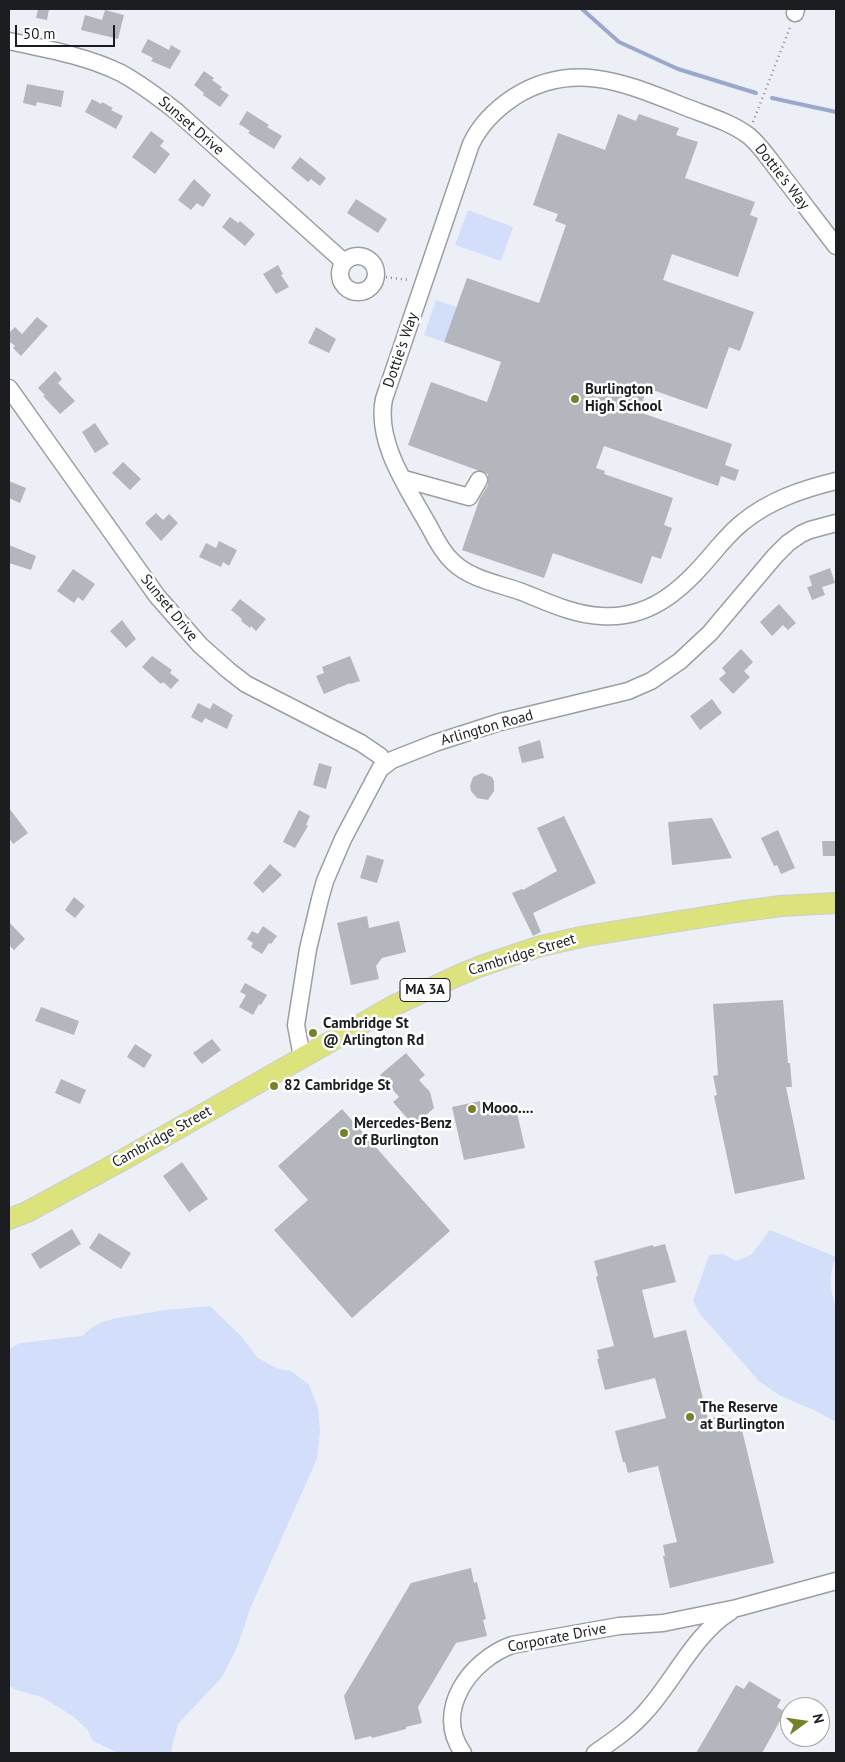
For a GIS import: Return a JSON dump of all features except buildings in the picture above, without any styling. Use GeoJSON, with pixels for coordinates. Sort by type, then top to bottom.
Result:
{"type":"FeatureCollection","features":[{"type":"Feature","properties":{"kind":"main road","name":"Cambridge Street"},"geometry":{"type":"LineString","coordinates":[[9,1219],[27,1212],[393,1006],[435,985],[501,959],[547,944],[594,934],[781,906],[836,902]]}},
{"type":"Feature","properties":{"kind":"main road","name":"Cambridge Street"},"geometry":{"type":"LineString","coordinates":[[9,1233],[27,1212]]}},
{"type":"Feature","properties":{"kind":"street","name":"Sunset Drive"},"geometry":{"type":"LineString","coordinates":[[9,41],[90,60],[120,73],[149,90],[176,111],[344,262]]}},
{"type":"Feature","properties":{"kind":"street","name":"Dottie's Way"},"geometry":{"type":"LineString","coordinates":[[836,246],[761,149],[746,134],[620,82],[592,77],[576,77],[554,80],[534,86],[504,104],[489,118],[475,136],[386,392],[382,411],[382,427],[395,463],[437,542],[457,566],[472,574],[583,614],[600,616],[635,613],[664,601],[684,585],[735,528],[758,512],[788,496],[836,481]]}},
{"type":"Feature","properties":{"kind":"street"},"geometry":{"type":"LineString","coordinates":[[354,257],[365,258],[373,265],[376,276],[371,286],[357,292],[350,290],[344,284],[341,277],[341,269],[344,262],[354,257]]}},
{"type":"Feature","properties":{"kind":"street","name":"Sunset Drive"},"geometry":{"type":"LineString","coordinates":[[9,388],[157,596],[204,650],[246,684],[362,742],[380,756],[386,764]]}},
{"type":"Feature","properties":{"kind":"street"},"geometry":{"type":"LineString","coordinates":[[404,479],[469,496],[479,480]]}},
{"type":"Feature","properties":{"kind":"street","name":"Arlington Road"},"geometry":{"type":"LineString","coordinates":[[302,1058],[296,1025],[308,949],[325,881],[343,839],[377,774],[386,764],[412,752],[491,725],[628,691],[651,681],[675,665],[710,632],[788,543],[806,532],[836,523]]}},
{"type":"Feature","properties":{"kind":"street","name":"Corporate Drive"},"geometry":{"type":"LineString","coordinates":[[463,1753],[455,1740],[452,1729],[452,1712],[455,1701],[462,1686],[473,1671],[489,1656],[501,1649],[512,1645],[618,1626],[663,1623],[737,1608],[836,1581]]}},
{"type":"Feature","properties":{"kind":"street","name":"Corporate Drive"},"geometry":{"type":"LineString","coordinates":[[595,1753],[637,1722],[671,1680],[706,1630],[717,1620],[737,1608]]}},
{"type":"Feature","properties":{"kind":"path"},"geometry":{"type":"LineString","coordinates":[[746,134],[757,116],[796,11]]}},
{"type":"Feature","properties":{"kind":"path"},"geometry":{"type":"LineString","coordinates":[[376,276],[424,282]]}},
{"type":"Feature","properties":{"kind":"shaded area"},"geometry":{"type":"Polygon","coordinates":[[[468,210],[513,227],[501,261],[455,245],[468,210]]]}},
{"type":"Feature","properties":{"kind":"shaded area"},"geometry":{"type":"Polygon","coordinates":[[[436,300],[457,307],[444,342],[424,335],[436,300]]]}},
{"type":"Feature","properties":{"kind":"shaded area"},"geometry":{"type":"Polygon","coordinates":[[[770,1230],[836,1257],[831,1282],[836,1308],[836,1422],[779,1395],[759,1381],[700,1314],[693,1301],[709,1255],[723,1254],[736,1261],[751,1255],[770,1230]]]}},
{"type":"Feature","properties":{"kind":"shaded area"},"geometry":{"type":"Polygon","coordinates":[[[210,1306],[241,1336],[258,1358],[278,1369],[291,1371],[309,1385],[318,1408],[320,1431],[317,1459],[250,1609],[238,1645],[222,1677],[178,1724],[171,1753],[118,1753],[93,1741],[87,1729],[74,1717],[42,1697],[9,1686],[9,1349],[20,1343],[82,1336],[102,1322],[117,1318],[165,1310],[210,1306]]]}},
{"type":"Feature","properties":{"kind":"waterway"},"geometry":{"type":"LineString","coordinates":[[582,9],[619,42],[678,69],[756,93]]}},
{"type":"Feature","properties":{"kind":"waterway"},"geometry":{"type":"LineString","coordinates":[[772,98],[836,112]]}},
{"type":"Feature","properties":{"kind":"place","name":"Burlington High School"},"geometry":{"type":"Point","coordinates":[575,399]}},
{"type":"Feature","properties":{"kind":"place","name":"Cambridge St @ Arlington Rd"},"geometry":{"type":"Point","coordinates":[313,1033]}},
{"type":"Feature","properties":{"kind":"place","name":"82 Cambridge St"},"geometry":{"type":"Point","coordinates":[274,1086]}},
{"type":"Feature","properties":{"kind":"place","name":"Mooo...."},"geometry":{"type":"Point","coordinates":[472,1109]}},
{"type":"Feature","properties":{"kind":"place","name":"Mercedes-Benz of Burlington"},"geometry":{"type":"Point","coordinates":[344,1133]}},
{"type":"Feature","properties":{"kind":"place","name":"The Reserve at Burlington"},"geometry":{"type":"Point","coordinates":[690,1417]}}]}
